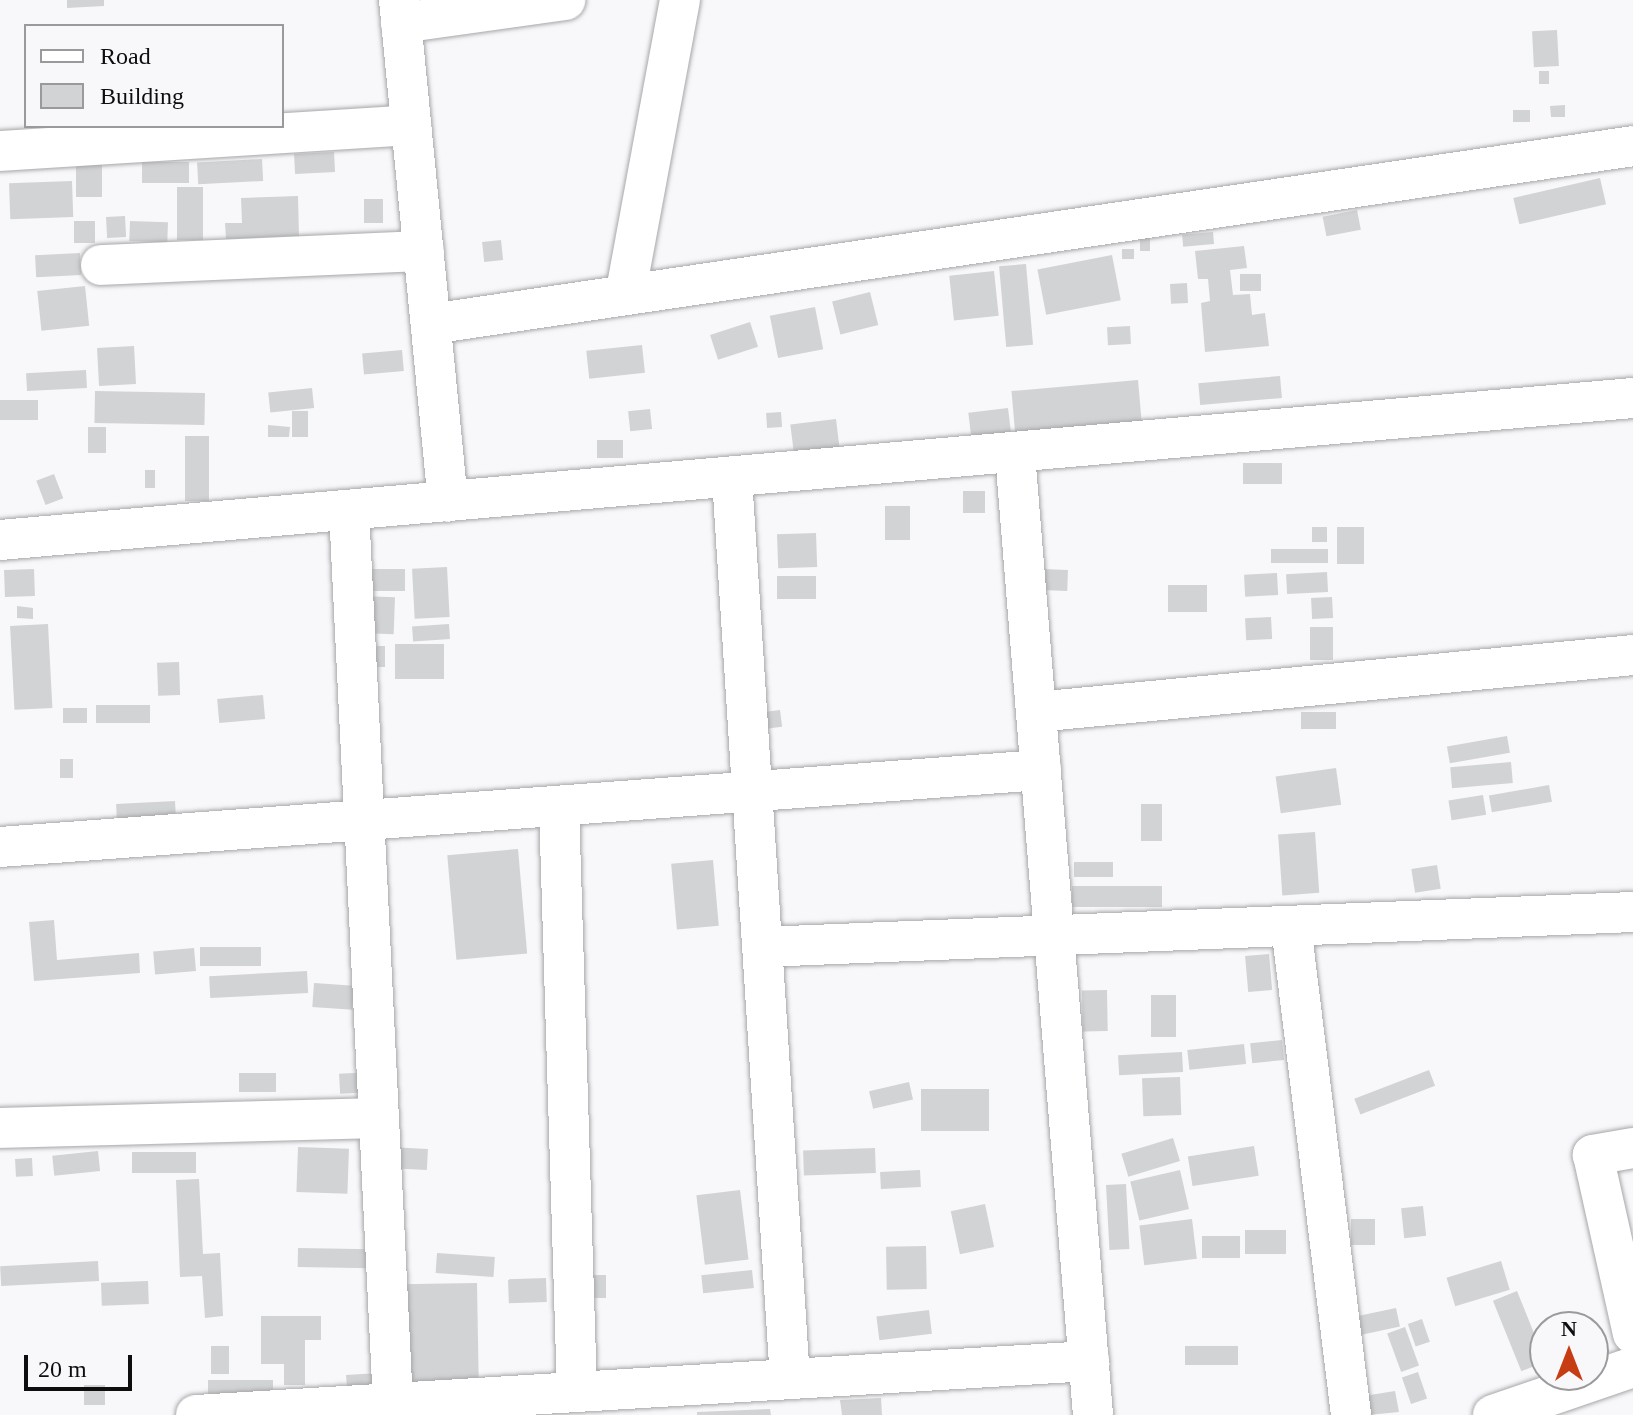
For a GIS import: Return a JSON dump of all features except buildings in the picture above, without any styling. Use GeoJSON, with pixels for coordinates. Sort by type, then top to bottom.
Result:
{"type":"FeatureCollection","features":[{"type":"Feature","properties":{"kind":"street"},"geometry":{"type":"LineString","coordinates":[[448,502],[400,12],[565,0]]}},
{"type":"Feature","properties":{"kind":"street"},"geometry":{"type":"LineString","coordinates":[[626,291],[680,0]]}},
{"type":"Feature","properties":{"kind":"street"},"geometry":{"type":"LineString","coordinates":[[0,151],[411,125]]}},
{"type":"Feature","properties":{"kind":"street"},"geometry":{"type":"LineString","coordinates":[[431,324],[626,291],[1633,146]]}},
{"type":"Feature","properties":{"kind":"street"},"geometry":{"type":"LineString","coordinates":[[101,265],[424,251]]}},
{"type":"Feature","properties":{"kind":"street"},"geometry":{"type":"LineString","coordinates":[[0,540],[1633,398]]}},
{"type":"Feature","properties":{"kind":"street"},"geometry":{"type":"LineString","coordinates":[[1015,454],[1093,1415]]}},
{"type":"Feature","properties":{"kind":"street"},"geometry":{"type":"LineString","coordinates":[[732,478],[790,1379]]}},
{"type":"Feature","properties":{"kind":"street"},"geometry":{"type":"LineString","coordinates":[[349,510],[393,1403]]}},
{"type":"Feature","properties":{"kind":"street"},"geometry":{"type":"LineString","coordinates":[[1036,712],[1633,655]]}},
{"type":"Feature","properties":{"kind":"street"},"geometry":{"type":"LineString","coordinates":[[0,847],[1041,770]]}},
{"type":"Feature","properties":{"kind":"street"},"geometry":{"type":"LineString","coordinates":[[559,806],[577,1392]]}},
{"type":"Feature","properties":{"kind":"street"},"geometry":{"type":"LineString","coordinates":[[762,947],[1633,912]]}},
{"type":"Feature","properties":{"kind":"street"},"geometry":{"type":"LineString","coordinates":[[1291,926],[1351,1415]]}},
{"type":"Feature","properties":{"kind":"street"},"geometry":{"type":"LineString","coordinates":[[0,1128],[379,1118]]}},
{"type":"Feature","properties":{"kind":"street"},"geometry":{"type":"LineString","coordinates":[[1633,1148],[1593,1155],[1633,1334]]}},
{"type":"Feature","properties":{"kind":"street"},"geometry":{"type":"LineString","coordinates":[[199,1415],[1089,1361]]}},
{"type":"Feature","properties":{"kind":"street"},"geometry":{"type":"LineString","coordinates":[[1493,1415],[1633,1367]]}}]}
